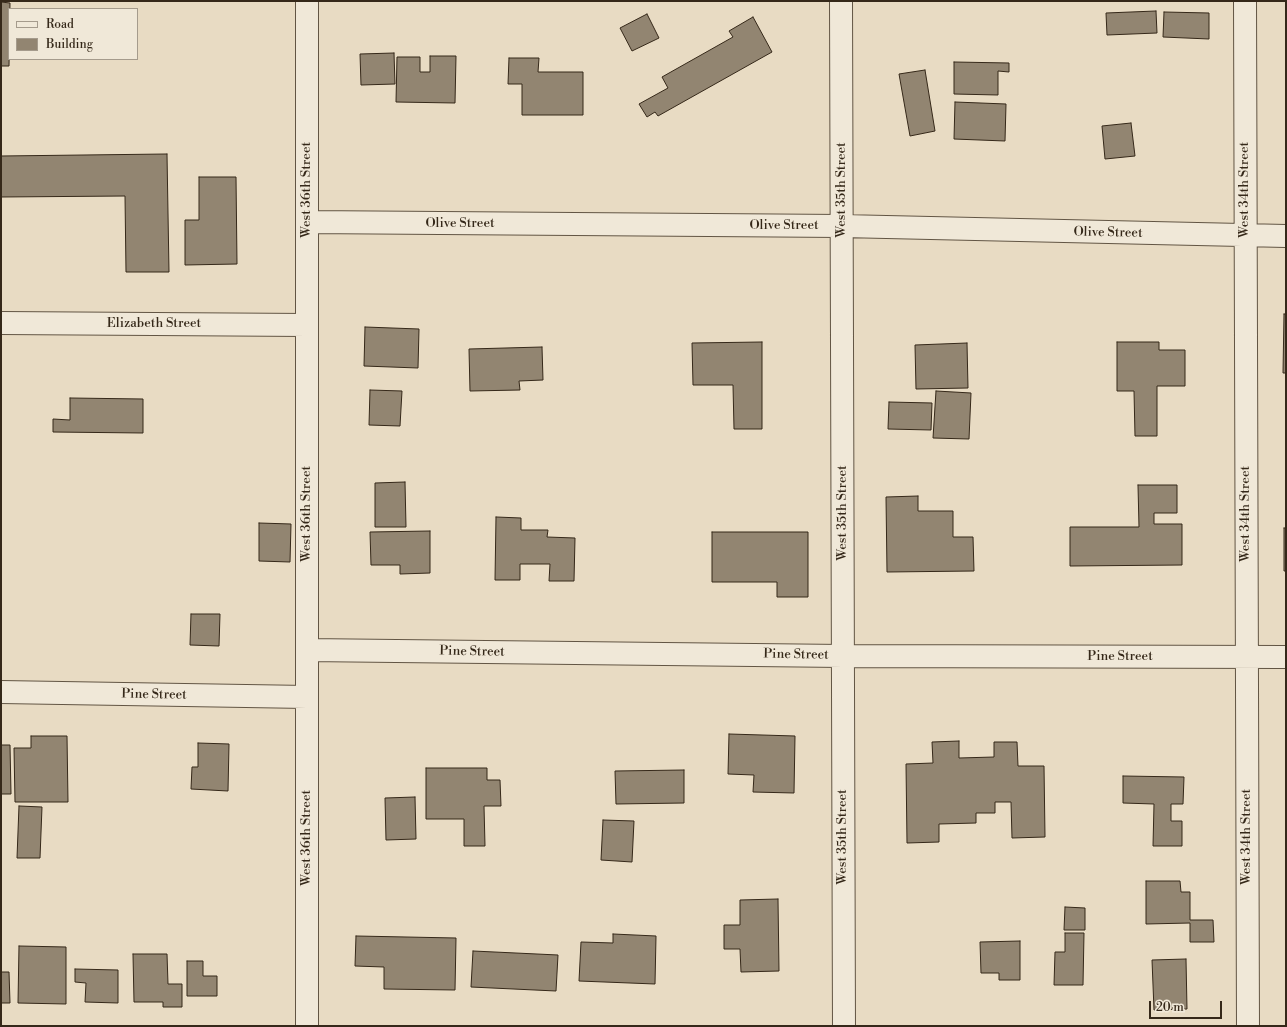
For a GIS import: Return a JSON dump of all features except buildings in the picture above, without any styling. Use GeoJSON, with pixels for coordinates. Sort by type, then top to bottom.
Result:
{"type":"FeatureCollection","features":[{"type":"Feature","properties":{"kind":"street","name":"West 36th Street"},"geometry":{"type":"LineString","coordinates":[[307,1],[307,1026]]}},
{"type":"Feature","properties":{"kind":"street","name":"West 35th Street"},"geometry":{"type":"LineString","coordinates":[[841,1],[844,1026]]}},
{"type":"Feature","properties":{"kind":"street","name":"West 34th Street"},"geometry":{"type":"LineString","coordinates":[[1245,1],[1248,1026]]}},
{"type":"Feature","properties":{"kind":"street","name":"Olive Street"},"geometry":{"type":"LineString","coordinates":[[307,222],[842,226],[1286,236]]}},
{"type":"Feature","properties":{"kind":"street","name":"Elizabeth Street"},"geometry":{"type":"LineString","coordinates":[[1,323],[307,325]]}},
{"type":"Feature","properties":{"kind":"street","name":"Pine Street"},"geometry":{"type":"LineString","coordinates":[[307,650],[843,656],[1286,657]]}},
{"type":"Feature","properties":{"kind":"street","name":"Pine Street"},"geometry":{"type":"LineString","coordinates":[[1,692],[307,697]]}}]}
